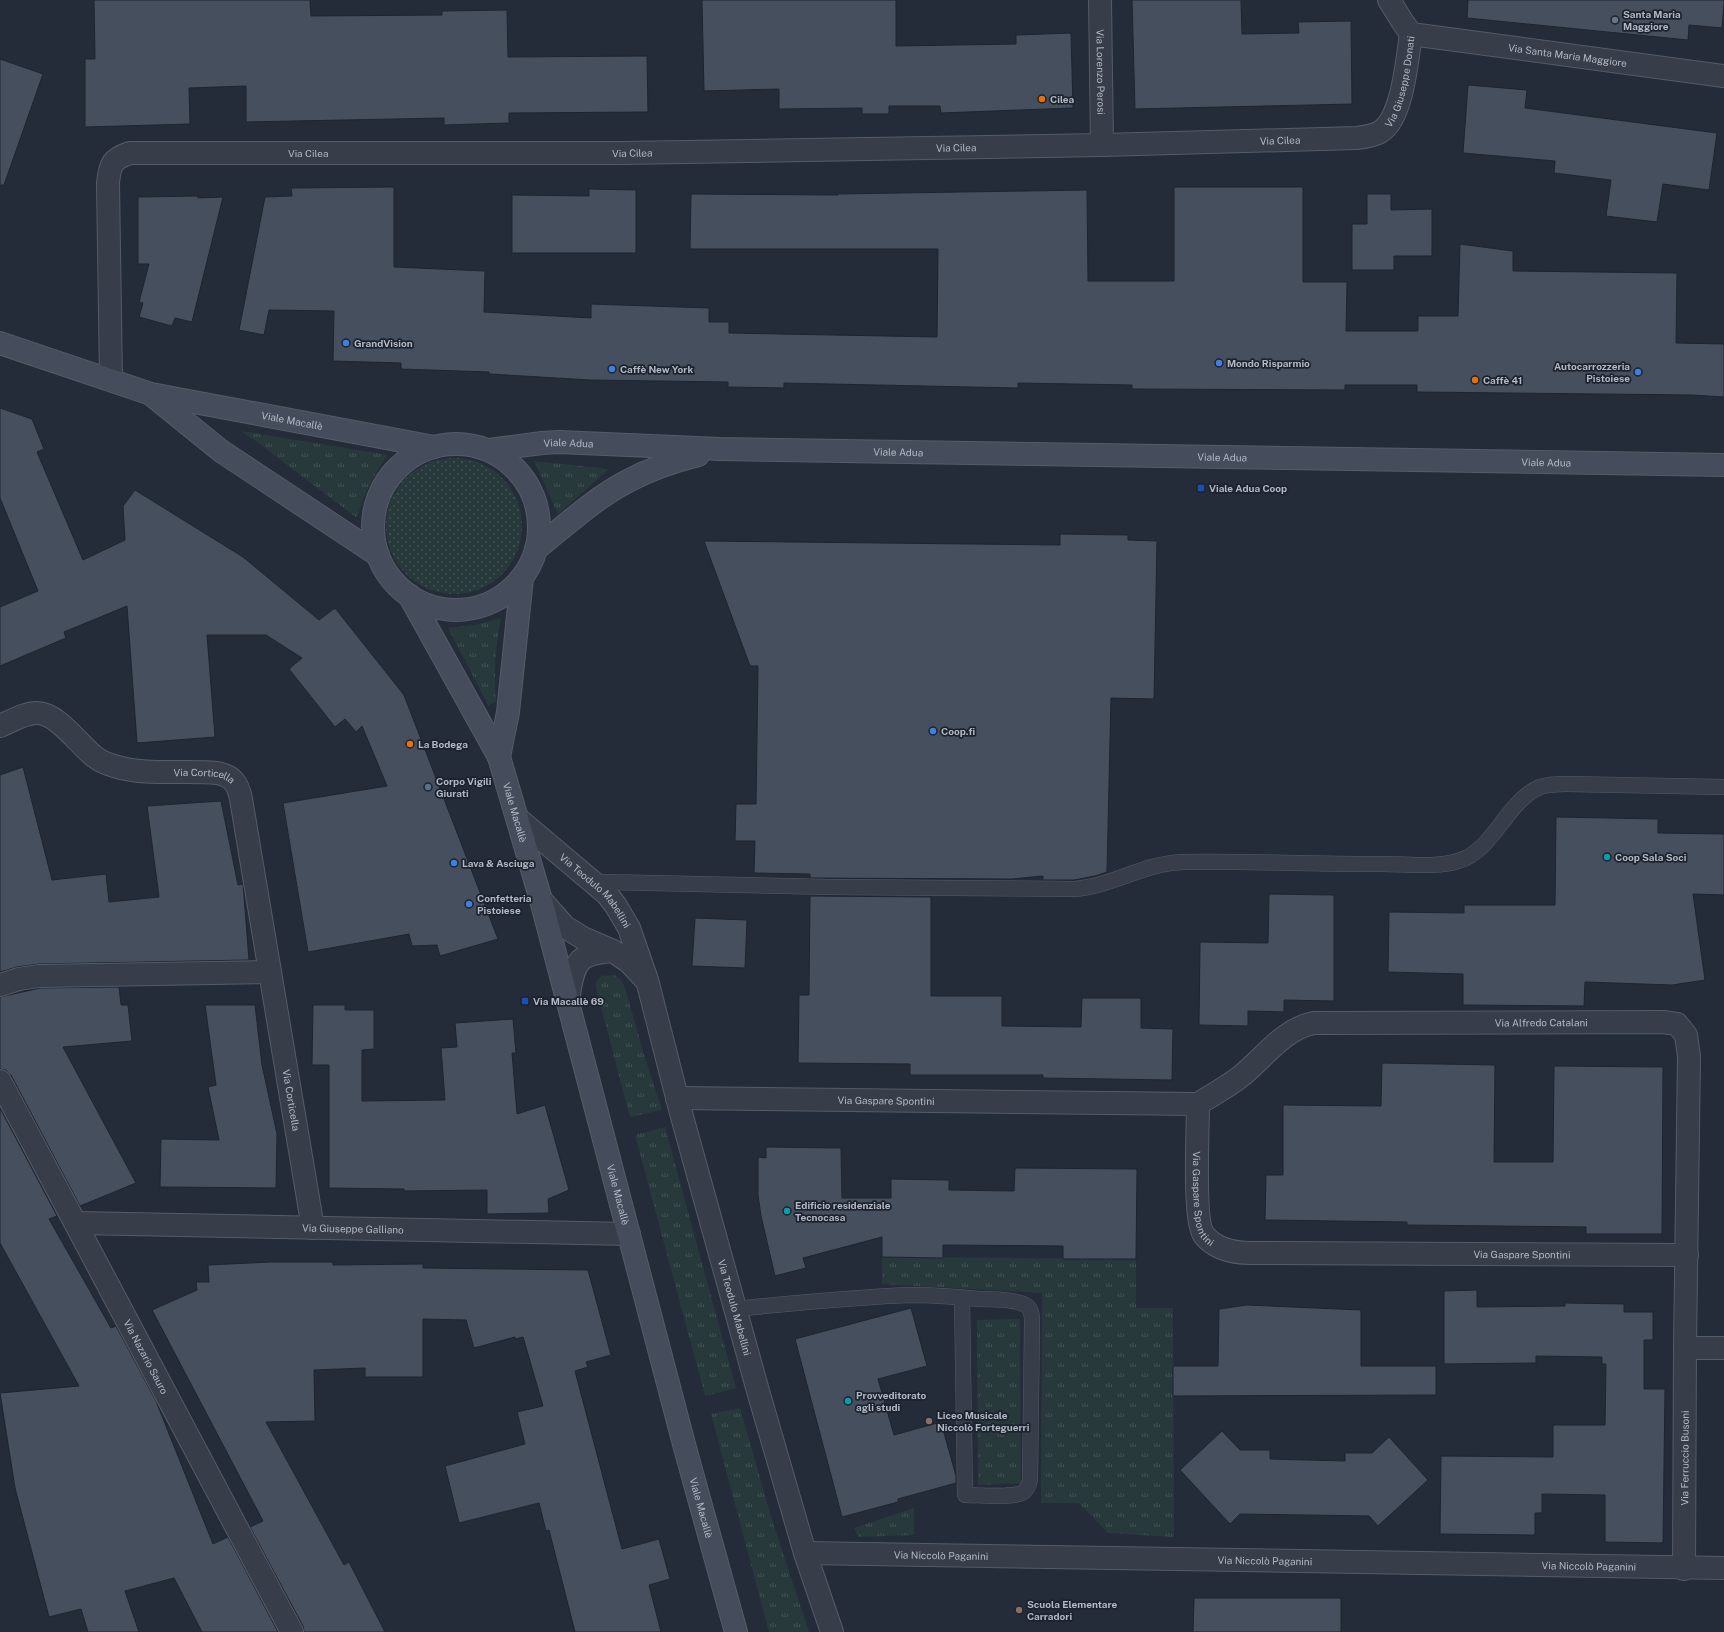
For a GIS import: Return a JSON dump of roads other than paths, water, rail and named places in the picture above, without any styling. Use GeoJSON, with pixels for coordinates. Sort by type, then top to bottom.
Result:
{"type":"FeatureCollection","features":[{"type":"Feature","properties":{"kind":"main road","name":"Viale Macallè"},"geometry":{"type":"LineString","coordinates":[[0,344],[151,394],[434,447]]}},
{"type":"Feature","properties":{"kind":"main road","name":"Viale Macallè"},"geometry":{"type":"LineString","coordinates":[[151,394],[220,451],[378,555]]}},
{"type":"Feature","properties":{"kind":"main road","name":"Viale Adua"},"geometry":{"type":"LineString","coordinates":[[489,450],[560,442],[720,449],[1724,465]]}},
{"type":"Feature","properties":{"kind":"main road"},"geometry":{"type":"LineString","coordinates":[[462,444],[489,450],[511,464],[524,479],[531,490],[536,503],[540,522],[536,549],[529,567],[522,578],[511,589],[498,599],[484,605],[469,609],[453,610],[437,608],[422,603],[409,595],[390,577],[378,555],[374,527],[375,512],[381,492],[388,480],[403,464],[420,452],[434,447],[462,444]]}},
{"type":"Feature","properties":{"kind":"main road","name":"Viale Adua"},"geometry":{"type":"LineString","coordinates":[[536,549],[592,504],[628,481],[669,463],[720,449]]}},
{"type":"Feature","properties":{"kind":"main road","name":"Viale Macallè"},"geometry":{"type":"LineString","coordinates":[[500,757],[510,701],[522,578]]}},
{"type":"Feature","properties":{"kind":"main road","name":"Viale Macallè"},"geometry":{"type":"LineString","coordinates":[[409,595],[500,757],[541,900],[675,1410],[736,1632]]}},
{"type":"Feature","properties":{"kind":"street","name":"Via Lorenzo Perosi"},"geometry":{"type":"LineString","coordinates":[[1100,0],[1102,145]]}},
{"type":"Feature","properties":{"kind":"street","name":"Via Giuseppe Donati"},"geometry":{"type":"LineString","coordinates":[[1372,136],[1382,131],[1389,124],[1394,115],[1402,87],[1411,34],[1389,0]]}},
{"type":"Feature","properties":{"kind":"street","name":"Via Santa Maria Maggiore"},"geometry":{"type":"LineString","coordinates":[[1411,34],[1724,76]]}},
{"type":"Feature","properties":{"kind":"street","name":"Via Cilea"},"geometry":{"type":"LineString","coordinates":[[111,380],[109,171],[112,162],[119,157],[130,153],[622,153],[1102,145],[1372,136]]}},
{"type":"Feature","properties":{"kind":"street","name":"Via Corticella"},"geometry":{"type":"LineString","coordinates":[[0,726],[28,715],[38,713],[55,719],[95,757],[115,767],[138,770],[210,772],[225,774],[237,784],[241,799],[313,1228]]}},
{"type":"Feature","properties":{"kind":"street","name":"Via Teodulo Mabellini"},"geometry":{"type":"LineString","coordinates":[[518,819],[606,894],[616,906],[629,928],[646,980],[735,1309],[805,1554],[832,1632]]}},
{"type":"Feature","properties":{"kind":"street","name":"Via Teodulo Mabellini"},"geometry":{"type":"LineString","coordinates":[[541,900],[565,927],[583,938],[613,951],[629,962],[646,980]]}},
{"type":"Feature","properties":{"kind":"street"},"geometry":{"type":"LineString","coordinates":[[568,1003],[574,975],[580,961],[586,956],[613,951]]}},
{"type":"Feature","properties":{"kind":"street"},"geometry":{"type":"LineString","coordinates":[[0,985],[19,979],[39,976],[270,972]]}},
{"type":"Feature","properties":{"kind":"street","name":"Via Alfredo Catalani"},"geometry":{"type":"LineString","coordinates":[[1198,1104],[1240,1077],[1288,1034],[1302,1025],[1314,1023],[1663,1022],[1677,1024],[1686,1035],[1689,1056],[1687,1255]]}},
{"type":"Feature","properties":{"kind":"street","name":"Via Nazario Sauro"},"geometry":{"type":"LineString","coordinates":[[0,1081],[77,1223],[292,1632]]}},
{"type":"Feature","properties":{"kind":"street","name":"Via Gaspare Spontini"},"geometry":{"type":"LineString","coordinates":[[677,1098],[1198,1104],[1198,1207],[1200,1227],[1204,1235],[1211,1242],[1228,1251],[1251,1254],[1687,1255]]}},
{"type":"Feature","properties":{"kind":"street","name":"Via Giuseppe Galliano"},"geometry":{"type":"LineString","coordinates":[[77,1223],[629,1234]]}},
{"type":"Feature","properties":{"kind":"street"},"geometry":{"type":"LineString","coordinates":[[1687,1255],[1686,1348],[1724,1348]]}},
{"type":"Feature","properties":{"kind":"street","name":"Via Ferruccio Busoni"},"geometry":{"type":"LineString","coordinates":[[1684,1569],[1686,1348]]}},
{"type":"Feature","properties":{"kind":"street","name":"Via Niccolò Paganini"},"geometry":{"type":"LineString","coordinates":[[805,1554],[1684,1569],[1724,1568]]}},
{"type":"Feature","properties":{"kind":"lane"},"geometry":{"type":"LineString","coordinates":[[605,882],[830,887],[1075,889],[1095,887],[1151,867],[1181,862],[1448,864],[1468,857],[1478,850],[1520,802],[1540,787],[1567,784],[1724,787]]}},
{"type":"Feature","properties":{"kind":"lane"},"geometry":{"type":"LineString","coordinates":[[735,1309],[858,1298],[913,1295],[962,1298],[1020,1303],[1026,1305],[1031,1311],[1032,1323],[1030,1480],[1029,1485],[1024,1492],[1014,1495],[965,1495],[962,1298]]}},
{"type":"Feature","properties":{"kind":"place","name":"Santa Maria Maggiore"},"geometry":{"type":"Point","coordinates":[1615,20]}},
{"type":"Feature","properties":{"kind":"place","name":"Cilea"},"geometry":{"type":"Point","coordinates":[1042,99]}},
{"type":"Feature","properties":{"kind":"place","name":"GrandVision"},"geometry":{"type":"Point","coordinates":[346,343]}},
{"type":"Feature","properties":{"kind":"place","name":"Mondo Risparmio"},"geometry":{"type":"Point","coordinates":[1219,363]}},
{"type":"Feature","properties":{"kind":"place","name":"Caffè New York"},"geometry":{"type":"Point","coordinates":[612,369]}},
{"type":"Feature","properties":{"kind":"place","name":"Autocarrozzeria Pistoiese"},"geometry":{"type":"Point","coordinates":[1638,372]}},
{"type":"Feature","properties":{"kind":"place","name":"Caffè 41"},"geometry":{"type":"Point","coordinates":[1475,380]}},
{"type":"Feature","properties":{"kind":"place","name":"Viale Adua Coop"},"geometry":{"type":"Point","coordinates":[1201,488]}},
{"type":"Feature","properties":{"kind":"place","name":"Coop.fi"},"geometry":{"type":"Point","coordinates":[933,731]}},
{"type":"Feature","properties":{"kind":"place","name":"La Bodega"},"geometry":{"type":"Point","coordinates":[410,744]}},
{"type":"Feature","properties":{"kind":"place","name":"Corpo Vigili Giurati"},"geometry":{"type":"Point","coordinates":[428,787]}},
{"type":"Feature","properties":{"kind":"place","name":"Coop Sala Soci"},"geometry":{"type":"Point","coordinates":[1607,857]}},
{"type":"Feature","properties":{"kind":"place","name":"Lava & Asciuga"},"geometry":{"type":"Point","coordinates":[454,863]}},
{"type":"Feature","properties":{"kind":"place","name":"Confetteria Pistoiese"},"geometry":{"type":"Point","coordinates":[469,904]}},
{"type":"Feature","properties":{"kind":"place","name":"Via Macallè 69"},"geometry":{"type":"Point","coordinates":[525,1001]}},
{"type":"Feature","properties":{"kind":"place","name":"Edificio residenziale Tecnocasa"},"geometry":{"type":"Point","coordinates":[787,1211]}},
{"type":"Feature","properties":{"kind":"place","name":"Provveditorato agli studi"},"geometry":{"type":"Point","coordinates":[848,1401]}},
{"type":"Feature","properties":{"kind":"place","name":"Liceo Musicale Niccolò Forteguerri"},"geometry":{"type":"Point","coordinates":[929,1421]}},
{"type":"Feature","properties":{"kind":"place","name":"Scuola Elementare Carradori"},"geometry":{"type":"Point","coordinates":[1019,1610]}}]}
